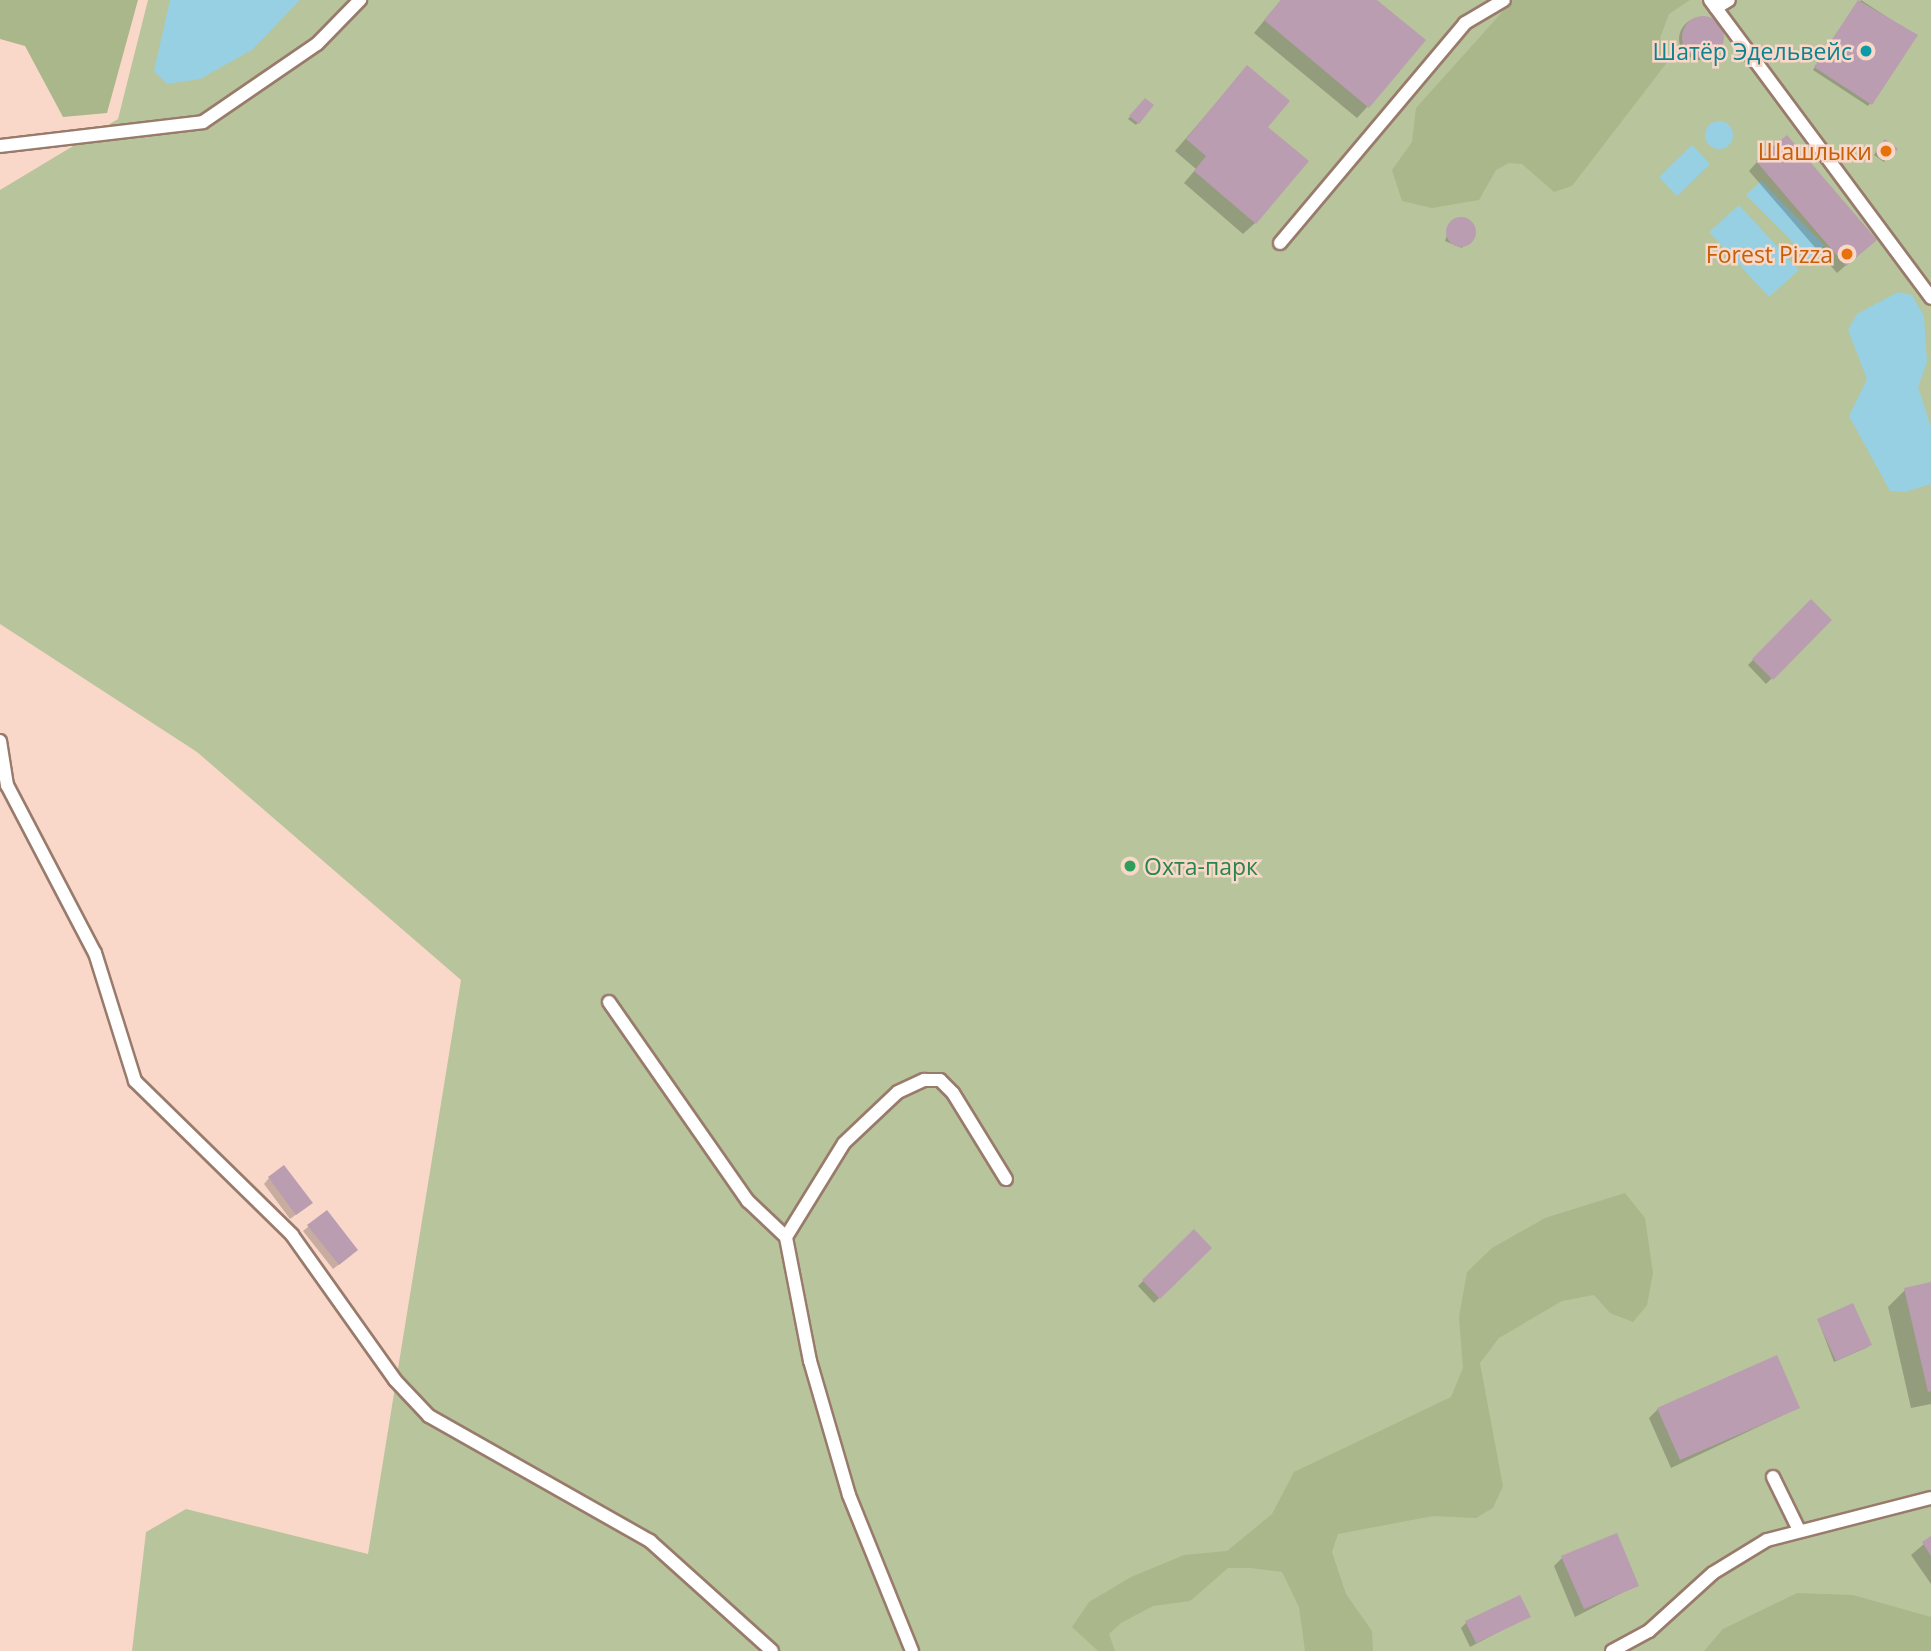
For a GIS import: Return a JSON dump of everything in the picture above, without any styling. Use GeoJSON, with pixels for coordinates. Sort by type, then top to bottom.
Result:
{"type":"FeatureCollection","features":[{"type":"Feature","properties":{"kind":"lane"},"geometry":{"type":"LineString","coordinates":[[0,146],[203,122],[317,44],[360,0]]}},
{"type":"Feature","properties":{"kind":"lane"},"geometry":{"type":"LineString","coordinates":[[1280,243],[1465,23],[1504,0]]}},
{"type":"Feature","properties":{"kind":"lane"},"geometry":{"type":"LineString","coordinates":[[1729,0],[1713,4],[1931,298]]}},
{"type":"Feature","properties":{"kind":"lane"},"geometry":{"type":"LineString","coordinates":[[0,741],[7,785],[95,953],[135,1081],[292,1235],[395,1380],[429,1416],[650,1541],[772,1651]]}},
{"type":"Feature","properties":{"kind":"lane"},"geometry":{"type":"LineString","coordinates":[[609,1002],[748,1201],[786,1237],[810,1361],[849,1494],[912,1651]]}},
{"type":"Feature","properties":{"kind":"lane"},"geometry":{"type":"LineString","coordinates":[[786,1237],[844,1143],[898,1092],[924,1080],[940,1080],[953,1093],[1006,1179]]}},
{"type":"Feature","properties":{"kind":"lane"},"geometry":{"type":"LineString","coordinates":[[1773,1477],[1799,1530]]}},
{"type":"Feature","properties":{"kind":"lane"},"geometry":{"type":"LineString","coordinates":[[1612,1651],[1649,1631],[1713,1573],[1799,1530],[1931,1498]]}},
{"type":"Feature","properties":{"kind":"green space"},"geometry":{"type":"Polygon","coordinates":[[[0,0],[138,0],[107,113],[63,117],[25,46],[0,39],[0,0]]]}},
{"type":"Feature","properties":{"kind":"green space","name":"Охта-парк"},"geometry":{"type":"Polygon","coordinates":[[[148,0],[1931,0],[1931,1651],[132,1651],[146,1532],[186,1509],[368,1554],[461,980],[197,752],[0,624],[0,190],[118,119],[148,0]]]}},
{"type":"Feature","properties":{"kind":"green space"},"geometry":{"type":"Polygon","coordinates":[[[1513,0],[1690,0],[1669,14],[1660,38],[1669,60],[1572,186],[1554,192],[1522,164],[1509,163],[1496,170],[1479,200],[1432,208],[1402,201],[1392,170],[1412,142],[1416,108],[1513,0]]]}},
{"type":"Feature","properties":{"kind":"green space"},"geometry":{"type":"Polygon","coordinates":[[[1625,1193],[1645,1218],[1653,1273],[1647,1305],[1633,1322],[1610,1313],[1594,1295],[1562,1301],[1499,1338],[1480,1363],[1503,1486],[1493,1508],[1476,1518],[1433,1516],[1338,1534],[1332,1552],[1346,1594],[1372,1631],[1373,1651],[1305,1651],[1299,1607],[1282,1572],[1250,1568],[1228,1568],[1190,1601],[1153,1606],[1121,1623],[1109,1634],[1115,1651],[1098,1651],[1072,1627],[1089,1602],[1131,1577],[1184,1555],[1227,1551],[1272,1514],[1294,1472],[1451,1397],[1463,1368],[1459,1317],[1467,1272],[1492,1248],[1545,1218],[1625,1193]]]}},
{"type":"Feature","properties":{"kind":"green space"},"geometry":{"type":"Polygon","coordinates":[[[1797,1593],[1853,1595],[1931,1617],[1931,1651],[1704,1651],[1723,1629],[1797,1593]]]}},
{"type":"Feature","properties":{"kind":"water"},"geometry":{"type":"Polygon","coordinates":[[[170,0],[300,0],[252,50],[200,79],[167,84],[154,71],[170,0]]]}},
{"type":"Feature","properties":{"kind":"water"},"geometry":{"type":"Polygon","coordinates":[[[1719,121],[1729,125],[1733,135],[1729,145],[1719,149],[1709,145],[1705,135],[1709,125],[1719,121]]]}},
{"type":"Feature","properties":{"kind":"water"},"geometry":{"type":"Polygon","coordinates":[[[1692,145],[1710,164],[1677,196],[1659,177],[1692,145]]]}},
{"type":"Feature","properties":{"kind":"water"},"geometry":{"type":"Polygon","coordinates":[[[1761,181],[1824,245],[1809,259],[1746,195],[1761,181]]]}},
{"type":"Feature","properties":{"kind":"water"},"geometry":{"type":"Polygon","coordinates":[[[1739,205],[1799,270],[1769,297],[1709,232],[1739,205]]]}},
{"type":"Feature","properties":{"kind":"water"},"geometry":{"type":"Polygon","coordinates":[[[1898,292],[1912,295],[1924,316],[1927,362],[1918,387],[1931,427],[1931,484],[1905,492],[1890,491],[1849,416],[1867,379],[1848,330],[1857,314],[1898,292]]]}},
{"type":"Feature","properties":{"kind":"building"},"geometry":{"type":"Polygon","coordinates":[[[1281,0],[1377,0],[1426,40],[1369,108],[1264,20],[1281,0]]]}},
{"type":"Feature","properties":{"kind":"building","name":"Шатёр Эдельвейс"},"geometry":{"type":"Polygon","coordinates":[[[1858,0],[1918,35],[1872,105],[1814,67],[1858,0]]]}},
{"type":"Feature","properties":{"kind":"building"},"geometry":{"type":"Polygon","coordinates":[[[1703,16],[1718,22],[1724,37],[1718,52],[1703,58],[1688,52],[1682,37],[1688,22],[1703,16]]]}},
{"type":"Feature","properties":{"kind":"building"},"geometry":{"type":"Polygon","coordinates":[[[1247,65],[1290,101],[1268,127],[1309,161],[1256,224],[1194,171],[1206,156],[1186,139],[1247,65]]]}},
{"type":"Feature","properties":{"kind":"building"},"geometry":{"type":"Polygon","coordinates":[[[1145,98],[1154,105],[1139,124],[1129,116],[1145,98]]]}},
{"type":"Feature","properties":{"kind":"building"},"geometry":{"type":"Polygon","coordinates":[[[1787,135],[1877,240],[1846,266],[1756,161],[1787,135]]]}},
{"type":"Feature","properties":{"kind":"building"},"geometry":{"type":"Polygon","coordinates":[[[1885,139],[1898,149],[1888,161],[1875,152],[1885,139]]]}},
{"type":"Feature","properties":{"kind":"building"},"geometry":{"type":"Polygon","coordinates":[[[1461,217],[1472,221],[1476,232],[1472,243],[1461,247],[1450,243],[1446,232],[1450,221],[1461,217]]]}},
{"type":"Feature","properties":{"kind":"building"},"geometry":{"type":"Polygon","coordinates":[[[1811,599],[1832,620],[1773,680],[1752,659],[1811,599]]]}},
{"type":"Feature","properties":{"kind":"building"},"geometry":{"type":"Polygon","coordinates":[[[284,1165],[313,1203],[296,1215],[268,1177],[284,1165]]]}},
{"type":"Feature","properties":{"kind":"building"},"geometry":{"type":"Polygon","coordinates":[[[327,1210],[358,1250],[339,1265],[307,1225],[327,1210]]]}},
{"type":"Feature","properties":{"kind":"building"},"geometry":{"type":"Polygon","coordinates":[[[1194,1229],[1212,1248],[1160,1299],[1142,1280],[1194,1229]]]}},
{"type":"Feature","properties":{"kind":"building"},"geometry":{"type":"Polygon","coordinates":[[[1931,1282],[1931,1391],[1928,1392],[1904,1288],[1931,1282]]]}},
{"type":"Feature","properties":{"kind":"building"},"geometry":{"type":"Polygon","coordinates":[[[1853,1303],[1872,1345],[1836,1361],[1817,1319],[1853,1303]]]}},
{"type":"Feature","properties":{"kind":"building"},"geometry":{"type":"Polygon","coordinates":[[[1777,1355],[1800,1408],[1680,1460],[1657,1408],[1777,1355]]]}},
{"type":"Feature","properties":{"kind":"building"},"geometry":{"type":"Polygon","coordinates":[[[1617,1533],[1639,1586],[1584,1609],[1561,1556],[1617,1533]]]}},
{"type":"Feature","properties":{"kind":"building"},"geometry":{"type":"Polygon","coordinates":[[[1931,1536],[1931,1556],[1922,1542],[1931,1536]]]}},
{"type":"Feature","properties":{"kind":"building"},"geometry":{"type":"Polygon","coordinates":[[[1520,1595],[1531,1617],[1476,1643],[1465,1621],[1520,1595]]]}},
{"type":"Feature","properties":{"kind":"place","name":"Шатёр Эдельвейс"},"geometry":{"type":"Point","coordinates":[1866,51]}},
{"type":"Feature","properties":{"kind":"place","name":"Шашлыки"},"geometry":{"type":"Point","coordinates":[1886,151]}},
{"type":"Feature","properties":{"kind":"place","name":"Forest Pizza"},"geometry":{"type":"Point","coordinates":[1847,254]}},
{"type":"Feature","properties":{"kind":"place","name":"Охта-парк"},"geometry":{"type":"Point","coordinates":[1130,866]}}]}
